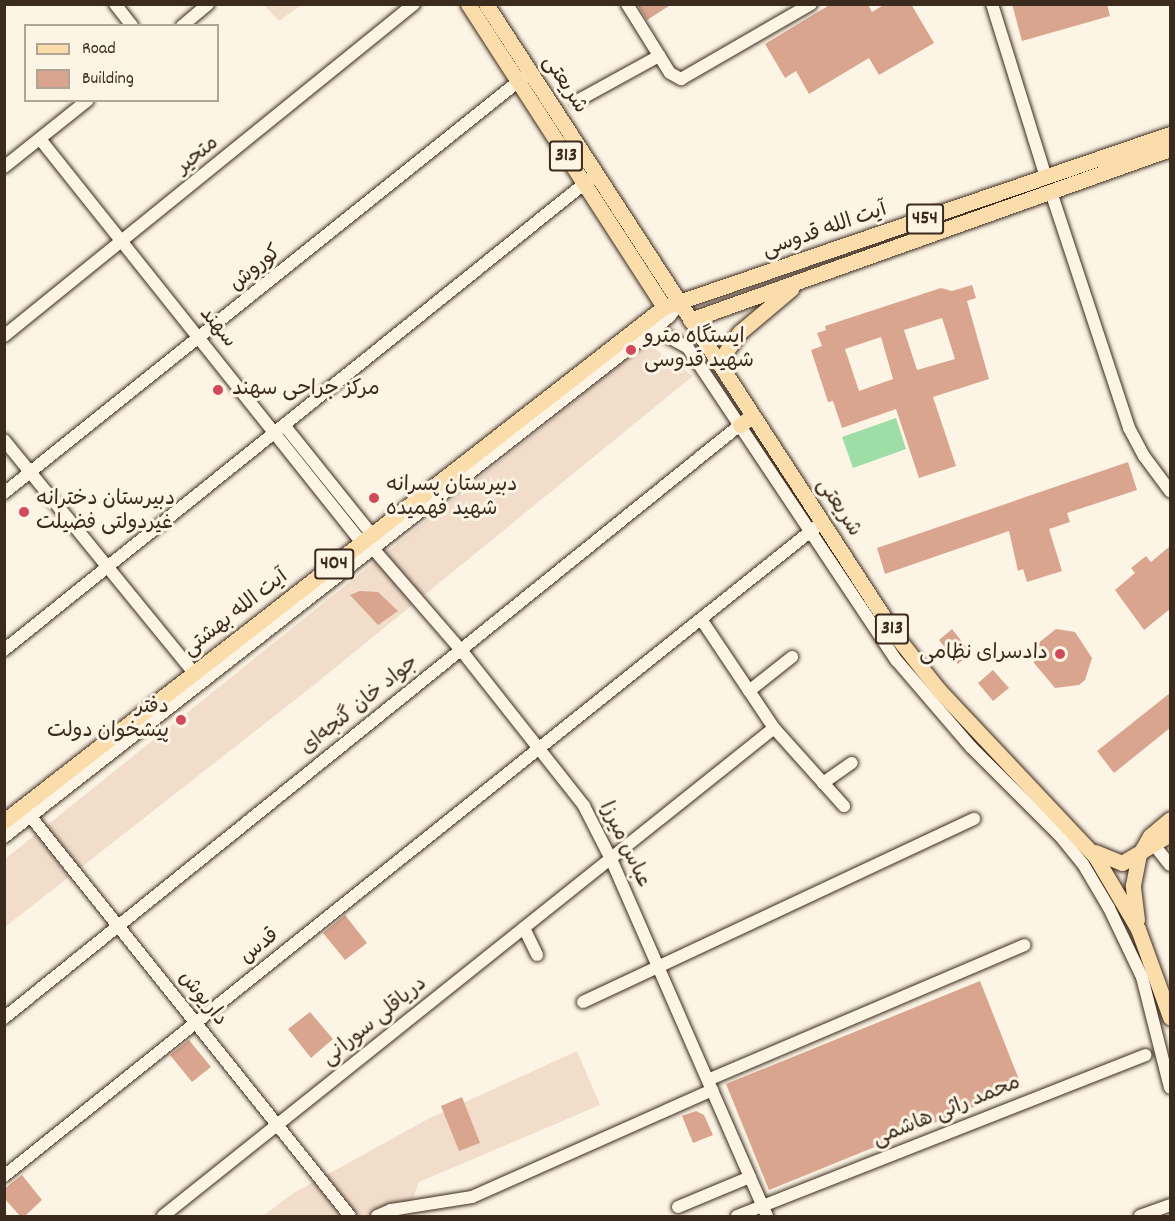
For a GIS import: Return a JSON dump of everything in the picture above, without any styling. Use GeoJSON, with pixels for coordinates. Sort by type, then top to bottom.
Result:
{"type":"FeatureCollection","features":[{"type":"Feature","properties":{"kind":"main road","name":"شریعتی"},"geometry":{"type":"LineString","coordinates":[[468,4],[596,174],[718,363],[746,420],[816,527],[938,689],[1090,849],[1137,929],[1170,1017]]}},
{"type":"Feature","properties":{"kind":"main road","name":"شریعتی"},"geometry":{"type":"LineString","coordinates":[[486,4],[584,184],[664,308]]}},
{"type":"Feature","properties":{"kind":"main road","name":"آیت الله قدوسی"},"geometry":{"type":"LineString","coordinates":[[690,320],[806,279],[1048,185],[1170,134]]}},
{"type":"Feature","properties":{"kind":"main road","name":"آیت الله قدوسی"},"geometry":{"type":"LineString","coordinates":[[664,308],[1048,185],[1170,149]]}},
{"type":"Feature","properties":{"kind":"main road"},"geometry":{"type":"LineString","coordinates":[[718,363],[753,318],[806,279]]}},
{"type":"Feature","properties":{"kind":"main road","name":"آیت الله بهشتی"},"geometry":{"type":"LineString","coordinates":[[4,821],[27,812],[194,673],[368,542],[664,308]]}},
{"type":"Feature","properties":{"kind":"main road"},"geometry":{"type":"LineString","coordinates":[[1137,929],[1133,885],[1139,855],[1150,836],[1170,819]]}},
{"type":"Feature","properties":{"kind":"main road"},"geometry":{"type":"LineString","coordinates":[[1090,849],[1118,863],[1139,855],[1170,834]]}},
{"type":"Feature","properties":{"kind":"street"},"geometry":{"type":"LineString","coordinates":[[115,4],[130,24]]}},
{"type":"Feature","properties":{"kind":"street"},"geometry":{"type":"LineString","coordinates":[[184,24],[208,4]]}},
{"type":"Feature","properties":{"kind":"street","name":"متحیر"},"geometry":{"type":"LineString","coordinates":[[4,336],[414,4]]}},
{"type":"Feature","properties":{"kind":"street"},"geometry":{"type":"LineString","coordinates":[[627,4],[670,73],[681,79],[811,4]]}},
{"type":"Feature","properties":{"kind":"street"},"geometry":{"type":"LineString","coordinates":[[992,4],[1048,185],[1129,428],[1144,456],[1170,491]]}},
{"type":"Feature","properties":{"kind":"street"},"geometry":{"type":"LineString","coordinates":[[577,101],[659,56]]}},
{"type":"Feature","properties":{"kind":"street","name":"کوروش"},"geometry":{"type":"LineString","coordinates":[[4,494],[201,339],[524,77]]}},
{"type":"Feature","properties":{"kind":"street"},"geometry":{"type":"LineString","coordinates":[[4,167],[86,102]]}},
{"type":"Feature","properties":{"kind":"street","name":"سهند"},"geometry":{"type":"LineString","coordinates":[[40,139],[201,339],[280,428],[368,542]]}},
{"type":"Feature","properties":{"kind":"street"},"geometry":{"type":"LineString","coordinates":[[4,650],[596,174]]}},
{"type":"Feature","properties":{"kind":"street"},"geometry":{"type":"LineString","coordinates":[[4,837],[27,812],[368,542],[646,334],[680,303]]}},
{"type":"Feature","properties":{"kind":"street"},"geometry":{"type":"LineString","coordinates":[[646,334],[665,335],[688,348],[746,420]]}},
{"type":"Feature","properties":{"kind":"street","name":"جواد خان گنجه‌ای"},"geometry":{"type":"LineString","coordinates":[[4,1018],[746,420]]}},
{"type":"Feature","properties":{"kind":"street"},"geometry":{"type":"LineString","coordinates":[[4,440],[194,673]]}},
{"type":"Feature","properties":{"kind":"street"},"geometry":{"type":"LineString","coordinates":[[816,527],[910,677],[971,747],[1061,837],[1097,885],[1142,976],[1170,1088]]}},
{"type":"Feature","properties":{"kind":"street","name":"قدس"},"geometry":{"type":"LineString","coordinates":[[4,1176],[539,746],[816,527]]}},
{"type":"Feature","properties":{"kind":"street","name":"عباس میرزا"},"geometry":{"type":"LineString","coordinates":[[368,542],[461,650],[539,746],[584,806],[611,859],[765,1211]]}},
{"type":"Feature","properties":{"kind":"street"},"geometry":{"type":"LineString","coordinates":[[700,619],[774,728],[844,806]]}},
{"type":"Feature","properties":{"kind":"street"},"geometry":{"type":"LineString","coordinates":[[749,691],[792,657]]}},
{"type":"Feature","properties":{"kind":"street","name":"دریاقلی سورانی"},"geometry":{"type":"LineString","coordinates":[[163,1216],[774,728]]}},
{"type":"Feature","properties":{"kind":"street"},"geometry":{"type":"LineString","coordinates":[[823,783],[852,763]]}},
{"type":"Feature","properties":{"kind":"street","name":"داریوش"},"geometry":{"type":"LineString","coordinates":[[27,812],[350,1216]]}},
{"type":"Feature","properties":{"kind":"street"},"geometry":{"type":"LineString","coordinates":[[584,1002],[974,819]]}},
{"type":"Feature","properties":{"kind":"street"},"geometry":{"type":"LineString","coordinates":[[1155,846],[1170,865]]}},
{"type":"Feature","properties":{"kind":"street"},"geometry":{"type":"LineString","coordinates":[[524,928],[537,956]]}},
{"type":"Feature","properties":{"kind":"street"},"geometry":{"type":"LineString","coordinates":[[377,1216],[407,1212],[472,1197],[710,1085],[1024,945]]}},
{"type":"Feature","properties":{"kind":"street","name":"محمد راثی هاشمی"},"geometry":{"type":"LineString","coordinates":[[737,1216],[765,1211],[1145,1055]]}},
{"type":"Feature","properties":{"kind":"street"},"geometry":{"type":"LineString","coordinates":[[678,1207],[750,1177]]}},
{"type":"Feature","properties":{"kind":"street"},"geometry":{"type":"LineString","coordinates":[[1140,1216],[1170,1205]]}},
{"type":"Feature","properties":{"kind":"shaded area"},"geometry":{"type":"Polygon","coordinates":[[[264,5],[298,5],[300,6],[279,21],[264,5]]]}},
{"type":"Feature","properties":{"kind":"shaded area"},"geometry":{"type":"Polygon","coordinates":[[[647,343],[693,376],[314,685],[5,927],[5,859],[647,343]]]}},
{"type":"Feature","properties":{"kind":"shaded area"},"geometry":{"type":"Polygon","coordinates":[[[577,1051],[600,1105],[419,1182],[407,1216],[263,1216],[292,1194],[428,1119],[577,1051]]]}},
{"type":"Feature","properties":{"kind":"green space"},"geometry":{"type":"Polygon","coordinates":[[[896,418],[906,449],[853,468],[842,437],[896,418]]]}},
{"type":"Feature","properties":{"kind":"building"},"geometry":{"type":"Polygon","coordinates":[[[637,4],[672,4],[647,20],[637,4]]]}},
{"type":"Feature","properties":{"kind":"building"},"geometry":{"type":"Polygon","coordinates":[[[831,4],[868,4],[872,12],[885,4],[911,4],[934,43],[879,75],[869,58],[809,94],[796,71],[785,78],[765,44],[831,4]]]}},
{"type":"Feature","properties":{"kind":"building"},"geometry":{"type":"Polygon","coordinates":[[[1012,4],[1107,4],[1110,16],[1022,41],[1012,4]]]}},
{"type":"Feature","properties":{"kind":"building"},"geometry":{"type":"Polygon","coordinates":[[[972,285],[976,298],[967,301],[989,379],[933,397],[956,466],[919,478],[896,409],[842,428],[833,401],[828,402],[811,350],[822,346],[817,333],[826,330],[825,326],[941,288],[952,291],[972,285]],[[942,318],[904,330],[917,370],[955,359],[942,318]],[[881,337],[845,349],[859,391],[893,379],[881,337]]]}},
{"type":"Feature","properties":{"kind":"building"},"geometry":{"type":"Polygon","coordinates":[[[1128,462],[1137,490],[1067,513],[1070,522],[1049,529],[1062,571],[1027,582],[1023,569],[1018,571],[1009,531],[885,574],[877,548],[1128,462]]]}},
{"type":"Feature","properties":{"kind":"building"},"geometry":{"type":"Polygon","coordinates":[[[1170,546],[1170,609],[1144,630],[1115,590],[1135,573],[1131,568],[1146,556],[1151,562],[1170,546]]]}},
{"type":"Feature","properties":{"kind":"building"},"geometry":{"type":"Polygon","coordinates":[[[360,591],[378,592],[398,611],[378,625],[350,595],[360,591]]]}},
{"type":"Feature","properties":{"kind":"building"},"geometry":{"type":"Polygon","coordinates":[[[952,629],[971,653],[958,664],[939,640],[952,629]]]}},
{"type":"Feature","properties":{"kind":"building"},"geometry":{"type":"Polygon","coordinates":[[[1056,629],[1075,632],[1092,658],[1085,680],[1079,685],[1055,688],[1034,663],[1037,644],[1056,629]]]}},
{"type":"Feature","properties":{"kind":"building"},"geometry":{"type":"Polygon","coordinates":[[[993,670],[1009,688],[993,701],[978,683],[993,670]]]}},
{"type":"Feature","properties":{"kind":"building"},"geometry":{"type":"Polygon","coordinates":[[[1170,693],[1170,728],[1114,773],[1097,751],[1170,693]]]}},
{"type":"Feature","properties":{"kind":"building"},"geometry":{"type":"Polygon","coordinates":[[[345,915],[367,943],[345,960],[323,933],[345,915]]]}},
{"type":"Feature","properties":{"kind":"building"},"geometry":{"type":"Polygon","coordinates":[[[980,981],[1022,1087],[769,1190],[726,1084],[980,981]]]}},
{"type":"Feature","properties":{"kind":"building"},"geometry":{"type":"Polygon","coordinates":[[[310,1012],[333,1039],[311,1058],[288,1029],[310,1012]]]}},
{"type":"Feature","properties":{"kind":"building"},"geometry":{"type":"Polygon","coordinates":[[[189,1040],[211,1067],[192,1082],[170,1055],[189,1040]]]}},
{"type":"Feature","properties":{"kind":"building"},"geometry":{"type":"Polygon","coordinates":[[[462,1097],[480,1143],[459,1151],[441,1106],[462,1097]]]}},
{"type":"Feature","properties":{"kind":"building"},"geometry":{"type":"Polygon","coordinates":[[[696,1111],[704,1115],[713,1135],[693,1143],[682,1116],[696,1111]]]}},
{"type":"Feature","properties":{"kind":"building"},"geometry":{"type":"Polygon","coordinates":[[[22,1175],[42,1200],[25,1216],[20,1216],[4,1198],[4,1189],[22,1175]]]}},
{"type":"Feature","properties":{"kind":"place","name":"ایستگاه مترو شهید قدوسی"},"geometry":{"type":"Point","coordinates":[631,350]}},
{"type":"Feature","properties":{"kind":"place","name":"مرکز جراحی سهند"},"geometry":{"type":"Point","coordinates":[218,390]}},
{"type":"Feature","properties":{"kind":"place","name":"دبیرستان پسرانه شهید فهمیده"},"geometry":{"type":"Point","coordinates":[374,498]}},
{"type":"Feature","properties":{"kind":"place","name":"دبيرستان دخترانه غیردولتی فضیلت"},"geometry":{"type":"Point","coordinates":[24,512]}},
{"type":"Feature","properties":{"kind":"place","name":"دادسرای نظامی"},"geometry":{"type":"Point","coordinates":[1060,654]}},
{"type":"Feature","properties":{"kind":"place","name":"دفتر پیشخوان دولت"},"geometry":{"type":"Point","coordinates":[181,720]}}]}
